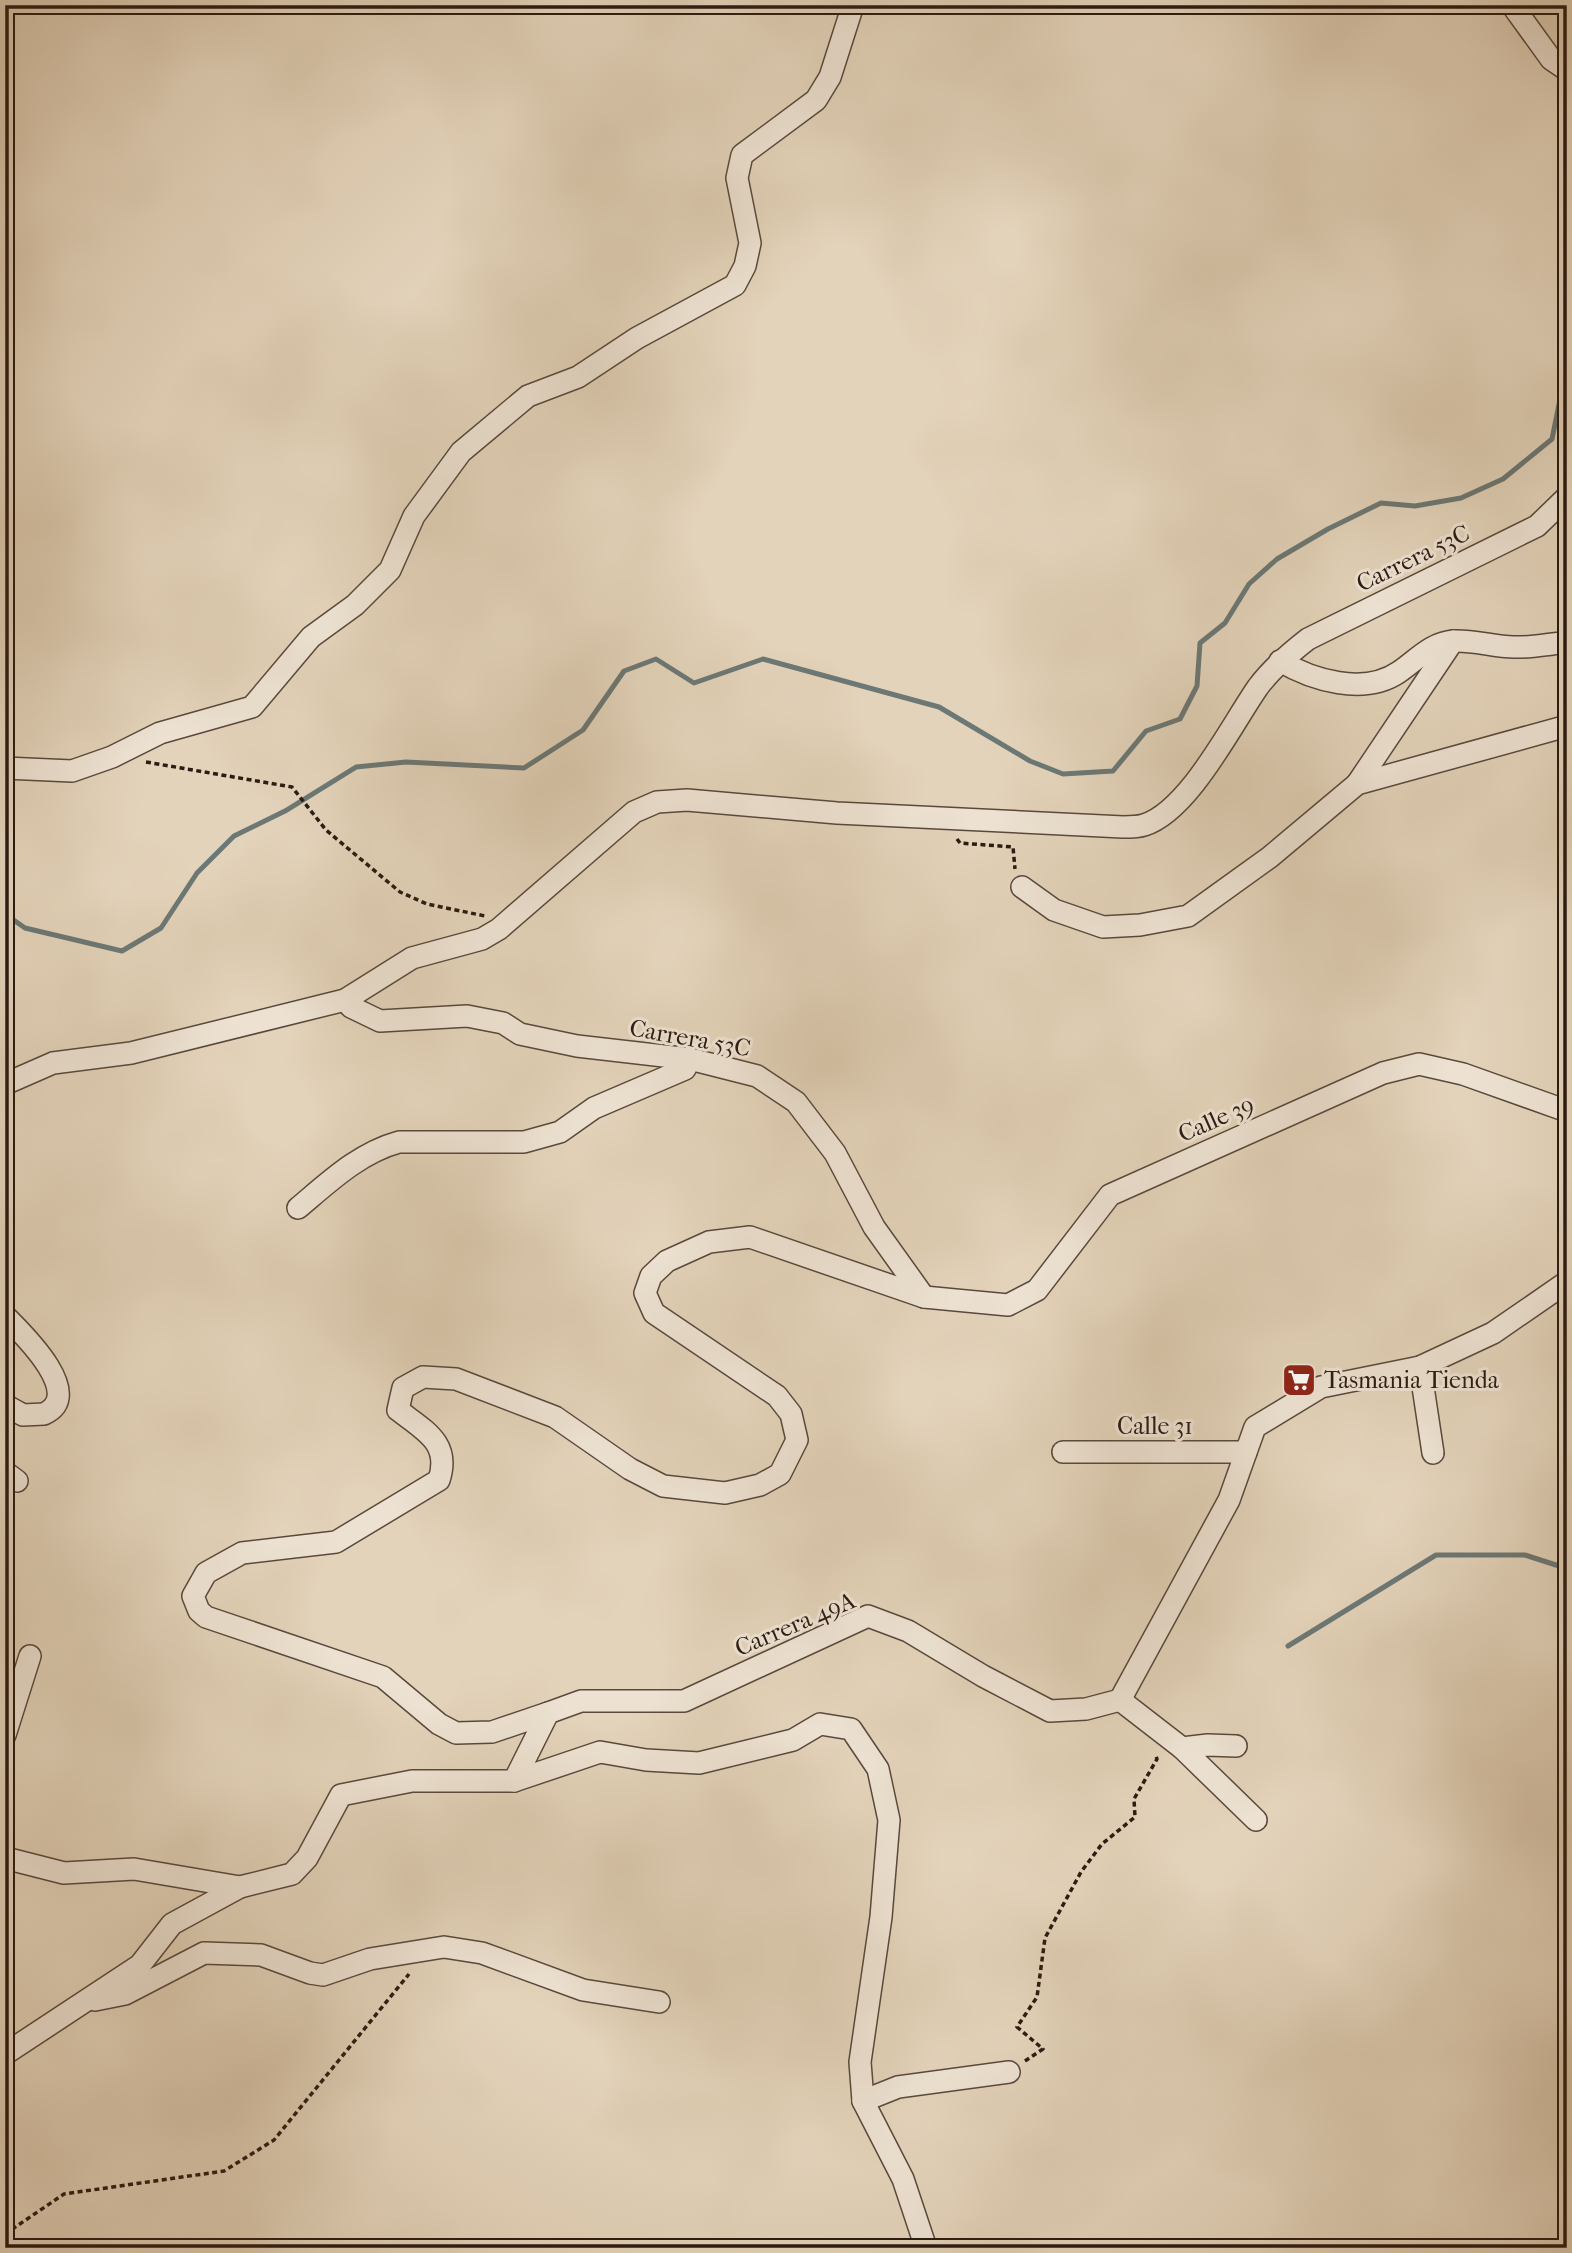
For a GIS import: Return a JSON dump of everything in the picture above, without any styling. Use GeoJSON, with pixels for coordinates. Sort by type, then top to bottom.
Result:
{"type":"FeatureCollection","features":[{"type":"Feature","properties":{"kind":"street"},"geometry":{"type":"LineString","coordinates":[[5,768],[72,771],[111,757],[160,733],[252,707],[312,638],[355,605],[390,570],[414,516],[461,452],[528,396],[579,377],[638,338],[735,285],[746,266],[750,243],[737,178],[742,155],[816,100],[830,77],[853,5]]}},
{"type":"Feature","properties":{"kind":"street"},"geometry":{"type":"LineString","coordinates":[[1512,5],[1551,60],[1567,71]]}},
{"type":"Feature","properties":{"kind":"street","name":"Carrera 53C"},"geometry":{"type":"LineString","coordinates":[[5,1084],[53,1063],[131,1053],[345,1000],[412,958],[482,939],[499,929],[634,812],[657,802],[687,800],[938,818],[1122,827],[1144,825],[1170,810],[1227,740],[1259,686],[1280,661],[1308,639],[1537,526],[1567,497]]}},
{"type":"Feature","properties":{"kind":"street"},"geometry":{"type":"LineString","coordinates":[[1280,661],[1301,673],[1346,684],[1371,683],[1398,673],[1420,652],[1453,641],[1515,647],[1562,643],[1567,639]]}},
{"type":"Feature","properties":{"kind":"street"},"geometry":{"type":"LineString","coordinates":[[1022,887],[1054,910],[1103,927],[1140,925],[1188,916],[1270,857],[1357,784],[1453,641]]}},
{"type":"Feature","properties":{"kind":"street"},"geometry":{"type":"LineString","coordinates":[[1357,784],[1567,726]]}},
{"type":"Feature","properties":{"kind":"street","name":"Carrera 53C"},"geometry":{"type":"LineString","coordinates":[[345,1000],[351,1007],[380,1021],[467,1016],[503,1023],[520,1034],[577,1046],[690,1059],[757,1076],[796,1102],[835,1153],[874,1227],[924,1297]]}},
{"type":"Feature","properties":{"kind":"street"},"geometry":{"type":"LineString","coordinates":[[298,1208],[359,1158],[384,1146],[399,1142],[524,1142],[560,1132],[594,1108],[685,1069],[690,1059]]}},
{"type":"Feature","properties":{"kind":"street","name":"Calle 39"},"geometry":{"type":"LineString","coordinates":[[548,1713],[492,1732],[456,1733],[439,1724],[383,1677],[206,1616],[199,1611],[193,1595],[206,1573],[242,1553],[336,1542],[439,1480],[445,1462],[437,1442],[398,1410],[403,1388],[423,1377],[456,1379],[555,1418],[630,1469],[663,1486],[725,1493],[760,1485],[780,1474],[797,1440],[791,1414],[777,1396],[654,1312],[645,1293],[651,1276],[667,1261],[709,1242],[750,1237],[924,1297],[1008,1305],[1037,1290],[1110,1195],[1383,1073],[1419,1064],[1462,1074],[1567,1111]]}},
{"type":"Feature","properties":{"kind":"street"},"geometry":{"type":"LineString","coordinates":[[1256,1821],[1182,1748],[1120,1700],[1228,1500],[1255,1427],[1321,1387],[1420,1367],[1493,1333],[1567,1282]]}},
{"type":"Feature","properties":{"kind":"street"},"geometry":{"type":"LineString","coordinates":[[5,1316],[55,1375],[57,1390],[53,1405],[44,1414],[23,1415],[5,1405]]}},
{"type":"Feature","properties":{"kind":"street"},"geometry":{"type":"LineString","coordinates":[[1420,1367],[1433,1453]]}},
{"type":"Feature","properties":{"kind":"street","name":"Calle 31"},"geometry":{"type":"LineString","coordinates":[[1063,1452],[1246,1452]]}},
{"type":"Feature","properties":{"kind":"street","name":"Carrera 49A"},"geometry":{"type":"LineString","coordinates":[[548,1713],[580,1701],[684,1700],[867,1616],[908,1631],[983,1676],[1050,1711],[1086,1709],[1120,1700]]}},
{"type":"Feature","properties":{"kind":"street"},"geometry":{"type":"LineString","coordinates":[[5,1735],[30,1656]]}},
{"type":"Feature","properties":{"kind":"street"},"geometry":{"type":"LineString","coordinates":[[514,1782],[548,1713]]}},
{"type":"Feature","properties":{"kind":"street"},"geometry":{"type":"LineString","coordinates":[[5,2054],[139,1965],[172,1924],[240,1887],[292,1874],[307,1858],[341,1795],[412,1781],[514,1782],[600,1752],[646,1760],[699,1763],[793,1740],[820,1724],[851,1729],[878,1769],[888,1820],[881,1917],[860,2062],[863,2101],[904,2179],[926,2248]]}},
{"type":"Feature","properties":{"kind":"street"},"geometry":{"type":"LineString","coordinates":[[1182,1748],[1236,1746]]}},
{"type":"Feature","properties":{"kind":"street"},"geometry":{"type":"LineString","coordinates":[[5,1858],[64,1873],[134,1869],[240,1887]]}},
{"type":"Feature","properties":{"kind":"street"},"geometry":{"type":"LineString","coordinates":[[87,2002],[125,1994],[204,1953],[261,1955],[323,1975],[370,1959],[444,1947],[482,1953],[583,1990],[659,2002]]}},
{"type":"Feature","properties":{"kind":"street"},"geometry":{"type":"LineString","coordinates":[[863,2101],[898,2087],[1009,2072]]}},
{"type":"Feature","properties":{"kind":"path"},"geometry":{"type":"LineString","coordinates":[[111,757],[292,787],[326,830],[400,892],[428,904],[485,916],[499,929]]}},
{"type":"Feature","properties":{"kind":"path"},"geometry":{"type":"LineString","coordinates":[[938,818],[960,842],[1013,847],[1014,866],[1022,887]]}},
{"type":"Feature","properties":{"kind":"path"},"geometry":{"type":"LineString","coordinates":[[1009,2072],[1043,2049],[1017,2027],[1037,1997],[1045,1938],[1081,1872],[1102,1844],[1135,1817],[1134,1799],[1157,1759],[1153,1748]]}},
{"type":"Feature","properties":{"kind":"path"},"geometry":{"type":"LineString","coordinates":[[5,2234],[64,2194],[224,2171],[274,2140],[408,1974],[417,1967]]}},
{"type":"Feature","properties":{"kind":"waterway"},"geometry":{"type":"LineString","coordinates":[[5,914],[25,928],[122,951],[161,928],[197,873],[234,836],[285,811],[356,767],[406,762],[524,768],[583,730],[624,671],[656,659],[694,683],[763,659],[939,707],[1030,761],[1063,774],[1113,771],[1146,731],[1180,719],[1197,686],[1200,643],[1225,623],[1249,584],[1277,559],[1328,529],[1381,503],[1415,506],[1461,498],[1503,479],[1552,439],[1567,365]]}},
{"type":"Feature","properties":{"kind":"waterway"},"geometry":{"type":"LineString","coordinates":[[1288,1646],[1436,1555],[1525,1555],[1559,1566],[1567,1564]]}},
{"type":"Feature","properties":{"kind":"place","name":"Tasmania Tienda"},"geometry":{"type":"Point","coordinates":[1299,1380]}}]}
